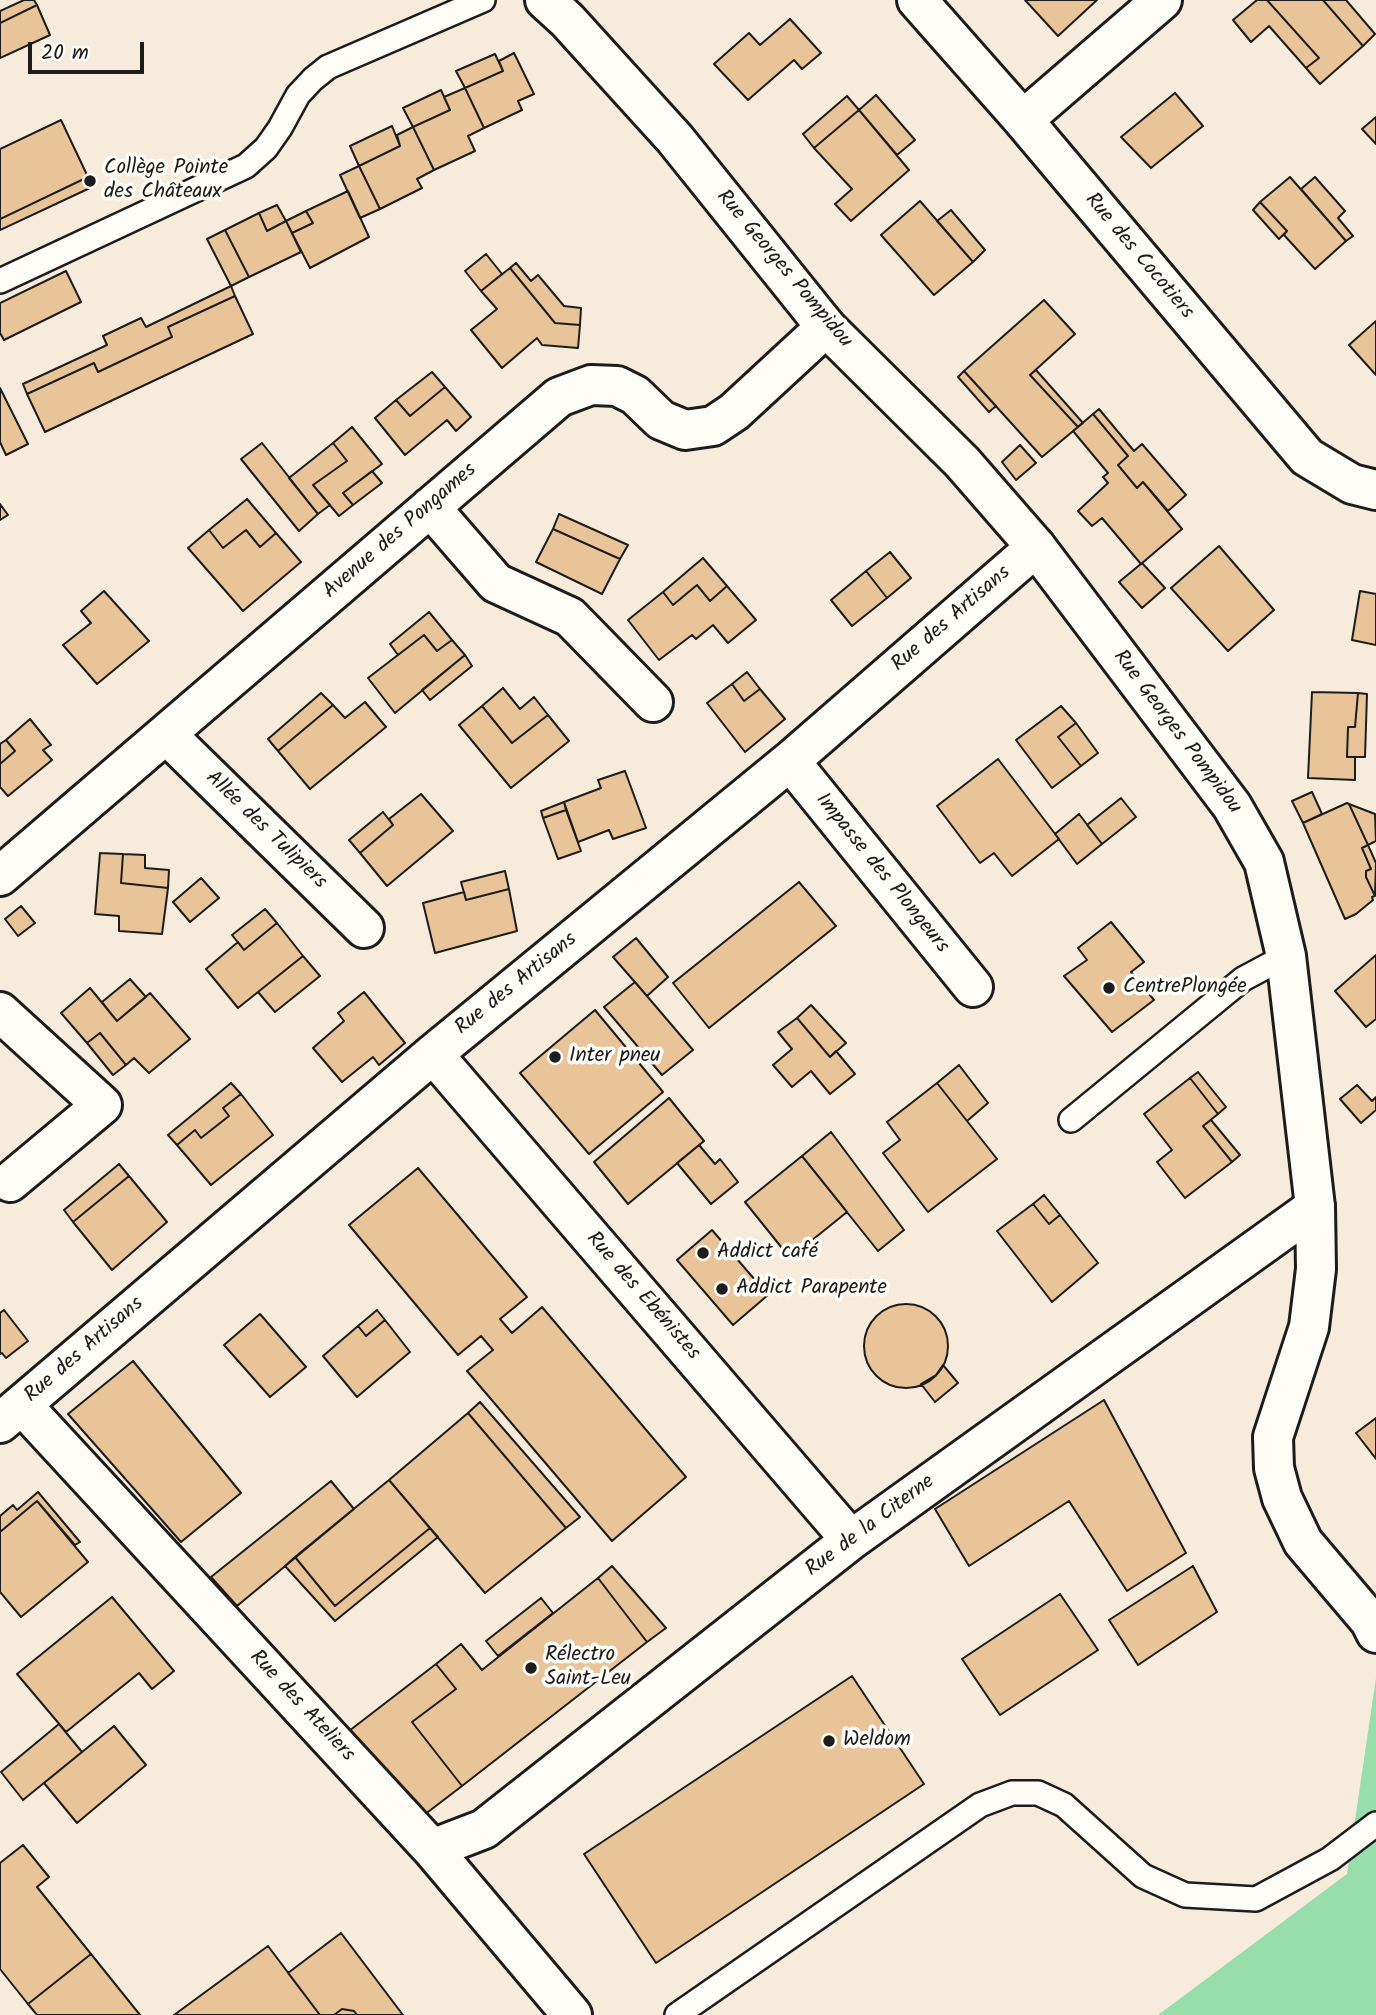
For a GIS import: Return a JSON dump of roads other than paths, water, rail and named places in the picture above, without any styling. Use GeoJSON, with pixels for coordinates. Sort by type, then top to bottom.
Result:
{"type":"FeatureCollection","features":[{"type":"Feature","properties":{"kind":"street","name":"Rue Georges Pompidou"},"geometry":{"type":"LineString","coordinates":[[545,0],[567,20],[675,139],[826,327],[962,462],[1035,547],[1233,806],[1264,863],[1286,956],[1315,1207],[1316,1269],[1309,1327],[1273,1437],[1274,1468],[1282,1498],[1303,1542],[1370,1621],[1376,1633]]}},
{"type":"Feature","properties":{"kind":"street","name":"Rue des Cocotiers"},"geometry":{"type":"LineString","coordinates":[[916,0],[1023,120],[1307,457],[1352,484],[1376,490]]}},
{"type":"Feature","properties":{"kind":"street"},"geometry":{"type":"LineString","coordinates":[[1023,120],[1162,0]]}},
{"type":"Feature","properties":{"kind":"street","name":"Avenue des Pongames"},"geometry":{"type":"LineString","coordinates":[[0,876],[559,397],[591,386],[617,386],[635,395],[661,420],[685,430],[713,426],[734,412],[826,327]]}},
{"type":"Feature","properties":{"kind":"street"},"geometry":{"type":"LineString","coordinates":[[430,507],[496,583],[570,617],[653,702]]}},
{"type":"Feature","properties":{"kind":"street","name":"Rue des Artisans"},"geometry":{"type":"LineString","coordinates":[[11,1414],[433,1054],[790,761],[1035,547]]}},
{"type":"Feature","properties":{"kind":"street","name":"Allée des Tulipiers"},"geometry":{"type":"LineString","coordinates":[[166,734],[364,928]]}},
{"type":"Feature","properties":{"kind":"street","name":"Impasse des Plongeurs"},"geometry":{"type":"LineString","coordinates":[[790,761],[973,987]]}},
{"type":"Feature","properties":{"kind":"street"},"geometry":{"type":"LineString","coordinates":[[0,1012],[102,1105],[10,1182]]}},
{"type":"Feature","properties":{"kind":"street","name":"Rue des Ebénistes"},"geometry":{"type":"LineString","coordinates":[[433,1054],[850,1540]]}},
{"type":"Feature","properties":{"kind":"street","name":"Rue de la Citerne"},"geometry":{"type":"LineString","coordinates":[[432,1849],[484,1829],[850,1540],[1315,1207]]}},
{"type":"Feature","properties":{"kind":"street","name":"Rue des Ateliers"},"geometry":{"type":"LineString","coordinates":[[11,1414],[432,1849],[572,2015]]}},
{"type":"Feature","properties":{"kind":"lane"},"geometry":{"type":"LineString","coordinates":[[0,281],[246,166],[266,148],[299,95],[328,67],[483,0]]}},
{"type":"Feature","properties":{"kind":"lane"},"geometry":{"type":"LineString","coordinates":[[1071,1120],[1243,979],[1286,956]]}},
{"type":"Feature","properties":{"kind":"lane"},"geometry":{"type":"LineString","coordinates":[[677,2015],[980,1805],[1013,1793],[1038,1793],[1063,1805],[1143,1876],[1185,1895],[1256,1899],[1330,1860],[1376,1824]]}},
{"type":"Feature","properties":{"kind":"place","name":"Collège Pointe des Châteaux"},"geometry":{"type":"Point","coordinates":[90,181]}},
{"type":"Feature","properties":{"kind":"place","name":"CentrePlongée"},"geometry":{"type":"Point","coordinates":[1109,988]}},
{"type":"Feature","properties":{"kind":"place","name":"Inter pneu"},"geometry":{"type":"Point","coordinates":[555,1057]}},
{"type":"Feature","properties":{"kind":"place","name":"Addict café"},"geometry":{"type":"Point","coordinates":[703,1253]}},
{"type":"Feature","properties":{"kind":"place","name":"Addict Parapente"},"geometry":{"type":"Point","coordinates":[722,1289]}},
{"type":"Feature","properties":{"kind":"place","name":"Rélectro Saint-Leu"},"geometry":{"type":"Point","coordinates":[531,1668]}},
{"type":"Feature","properties":{"kind":"place","name":"Weldom"},"geometry":{"type":"Point","coordinates":[829,1741]}}]}
